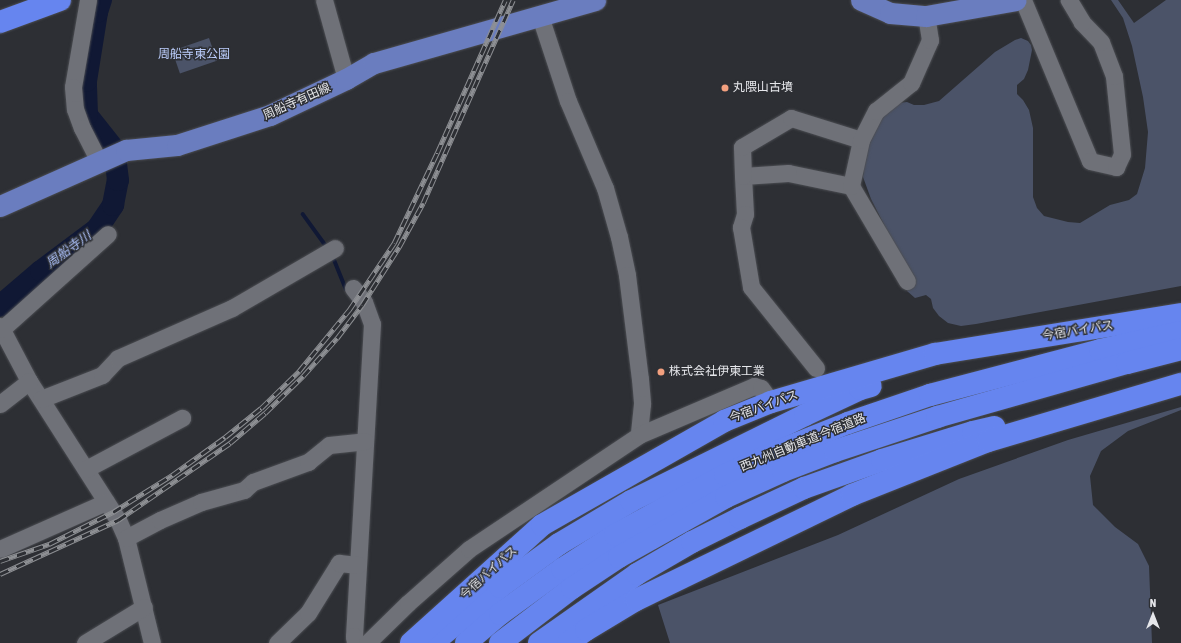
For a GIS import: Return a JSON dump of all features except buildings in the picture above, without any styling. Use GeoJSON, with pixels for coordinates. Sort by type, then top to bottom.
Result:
{"type":"FeatureCollection","features":[{"type":"Feature","properties":{"kind":"highway"},"geometry":{"type":"LineString","coordinates":[[0,22],[31,5],[60,0]]}},
{"type":"Feature","properties":{"kind":"highway","name":"今宿バイパス"},"geometry":{"type":"LineString","coordinates":[[411,643],[542,525],[724,421],[771,402],[935,354],[1181,314]]}},
{"type":"Feature","properties":{"kind":"highway"},"geometry":{"type":"LineString","coordinates":[[433,643],[500,587],[559,544],[631,501],[860,389],[914,372],[975,359],[1088,342],[1138,322]]}},
{"type":"Feature","properties":{"kind":"highway","name":"西九州自動車道;今宿道路"},"geometry":{"type":"LineString","coordinates":[[466,643],[500,614],[562,569],[615,535],[724,475],[778,451],[930,395],[1100,350],[1181,332]]}},
{"type":"Feature","properties":{"kind":"highway","name":"西九州自動車道;今宿道路"},"geometry":{"type":"LineString","coordinates":[[500,643],[572,588],[619,557],[726,497],[783,471],[835,451],[937,418],[1127,363],[1181,349]]}},
{"type":"Feature","properties":{"kind":"highway"},"geometry":{"type":"LineString","coordinates":[[568,643],[586,630],[636,600],[852,495],[988,441],[1181,384]]}},
{"type":"Feature","properties":{"kind":"highway"},"geometry":{"type":"LineString","coordinates":[[539,643],[637,574],[692,542],[804,488],[882,460],[973,432],[1149,393]]}},
{"type":"Feature","properties":{"kind":"main road"},"geometry":{"type":"LineString","coordinates":[[861,0],[890,13],[926,16],[1016,0]]}},
{"type":"Feature","properties":{"kind":"main road","name":"周船寺有田線"},"geometry":{"type":"LineString","coordinates":[[0,206],[126,150],[177,145],[222,132],[270,115],[346,79],[374,63],[591,1]]}},
{"type":"Feature","properties":{"kind":"street"},"geometry":{"type":"LineString","coordinates":[[88,0],[73,87],[76,109],[82,128],[98,162]]}},
{"type":"Feature","properties":{"kind":"street"},"geometry":{"type":"LineString","coordinates":[[324,0],[346,79]]}},
{"type":"Feature","properties":{"kind":"street"},"geometry":{"type":"LineString","coordinates":[[1023,0],[1090,161],[1116,167],[1122,154],[1114,76],[1101,42],[1082,22],[1069,0]]}},
{"type":"Feature","properties":{"kind":"street"},"geometry":{"type":"LineString","coordinates":[[540,16],[568,100],[605,188],[620,237],[627,275],[640,379],[642,404],[639,435]]}},
{"type":"Feature","properties":{"kind":"street"},"geometry":{"type":"LineString","coordinates":[[907,281],[851,186],[861,140],[876,111],[911,83],[930,40],[926,16]]}},
{"type":"Feature","properties":{"kind":"street"},"geometry":{"type":"LineString","coordinates":[[816,368],[751,287],[741,228],[745,214],[742,147],[791,118],[861,140]]}},
{"type":"Feature","properties":{"kind":"street"},"geometry":{"type":"LineString","coordinates":[[743,176],[788,174],[851,186]]}},
{"type":"Feature","properties":{"kind":"street"},"geometry":{"type":"LineString","coordinates":[[108,234],[1,327],[29,382],[86,469],[126,538],[152,643]]}},
{"type":"Feature","properties":{"kind":"street"},"geometry":{"type":"LineString","coordinates":[[41,400],[102,375],[118,358],[232,308],[331,250]]}},
{"type":"Feature","properties":{"kind":"street"},"geometry":{"type":"LineString","coordinates":[[353,288],[364,302],[372,324],[354,636],[355,643]]}},
{"type":"Feature","properties":{"kind":"street"},"geometry":{"type":"LineString","coordinates":[[0,404],[29,382]]}},
{"type":"Feature","properties":{"kind":"street"},"geometry":{"type":"LineString","coordinates":[[368,643],[408,603],[469,549],[639,435],[754,386],[760,388],[771,402]]}},
{"type":"Feature","properties":{"kind":"street"},"geometry":{"type":"LineString","coordinates":[[86,469],[182,418]]}},
{"type":"Feature","properties":{"kind":"street"},"geometry":{"type":"LineString","coordinates":[[126,538],[160,520],[201,502],[244,490],[253,482],[308,462],[329,445],[365,442]]}},
{"type":"Feature","properties":{"kind":"street"},"geometry":{"type":"LineString","coordinates":[[0,549],[106,502]]}},
{"type":"Feature","properties":{"kind":"street"},"geometry":{"type":"LineString","coordinates":[[277,643],[308,614],[339,563],[358,565]]}},
{"type":"Feature","properties":{"kind":"street"},"geometry":{"type":"LineString","coordinates":[[85,643],[144,607]]}},
{"type":"Feature","properties":{"kind":"green space"},"geometry":{"type":"Polygon","coordinates":[[[1111,0],[1118,0],[1134,23],[1166,0],[1181,0],[1181,286],[976,324],[961,326],[948,323],[939,316],[933,308],[931,299],[926,295],[915,298],[907,291],[900,256],[871,199],[863,177],[866,148],[882,117],[898,103],[907,102],[914,105],[924,105],[939,101],[995,52],[1021,38],[1028,41],[1032,50],[1028,70],[1024,79],[1017,85],[1017,94],[1029,110],[1033,128],[1033,197],[1037,208],[1044,216],[1068,222],[1080,223],[1110,205],[1129,200],[1137,194],[1145,168],[1148,132],[1143,97],[1132,46],[1123,18],[1111,0]]]}},
{"type":"Feature","properties":{"kind":"green space","name":"周船寺東公園"},"geometry":{"type":"Polygon","coordinates":[[[209,38],[217,61],[180,73],[172,51],[209,38]]]}},
{"type":"Feature","properties":{"kind":"green space"},"geometry":{"type":"Polygon","coordinates":[[[1181,407],[1181,410],[1128,431],[1101,451],[1090,476],[1093,505],[1115,527],[1138,544],[1149,566],[1152,643],[670,643],[658,605],[838,535],[959,479],[1068,440],[1181,407]]]}},
{"type":"Feature","properties":{"kind":"waterway","name":"周船寺川"},"geometry":{"type":"LineString","coordinates":[[0,306],[41,271],[97,229],[113,205],[118,180],[114,149],[87,115],[86,81],[97,12],[101,0]]}},
{"type":"Feature","properties":{"kind":"waterway"},"geometry":{"type":"LineString","coordinates":[[303,214],[327,247]]}},
{"type":"Feature","properties":{"kind":"waterway"},"geometry":{"type":"LineString","coordinates":[[332,254],[346,289]]}},
{"type":"Feature","properties":{"kind":"railway"},"geometry":{"type":"LineString","coordinates":[[0,561],[49,544],[113,512],[172,475],[225,437],[261,408],[299,371],[349,310],[394,243],[437,153],[505,0]]}},
{"type":"Feature","properties":{"kind":"railway"},"geometry":{"type":"LineString","coordinates":[[0,574],[118,520],[230,443],[265,413],[303,376],[337,338],[362,305],[399,247],[423,203],[513,0]]}},
{"type":"Feature","properties":{"kind":"place","name":"丸隈山古墳"},"geometry":{"type":"Point","coordinates":[725,88]}},
{"type":"Feature","properties":{"kind":"place","name":"株式会社伊東工業"},"geometry":{"type":"Point","coordinates":[661,372]}}]}
